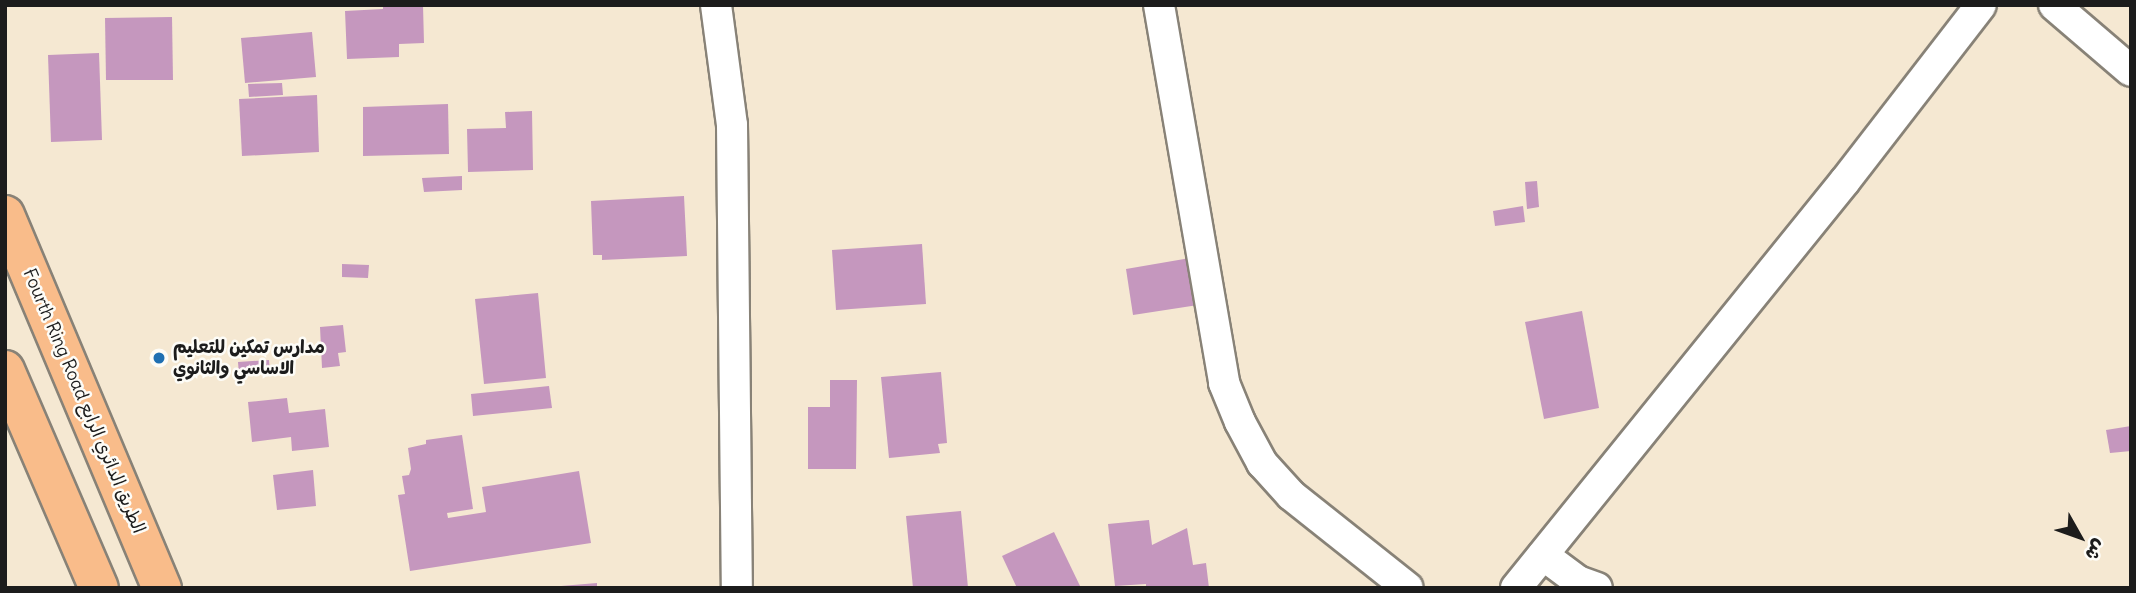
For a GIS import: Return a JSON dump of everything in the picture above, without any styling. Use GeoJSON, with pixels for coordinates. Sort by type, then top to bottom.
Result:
{"type":"FeatureCollection","features":[{"type":"Feature","properties":{"kind":"main road","name":"Fourth Ring Road الطريق الدائري الرابع"},"geometry":{"type":"LineString","coordinates":[[5,215],[168,584]]}},
{"type":"Feature","properties":{"kind":"main road"},"geometry":{"type":"LineString","coordinates":[[5,370],[99,588]]}},
{"type":"Feature","properties":{"kind":"street"},"geometry":{"type":"LineString","coordinates":[[716,5],[732,125],[737,588]]}},
{"type":"Feature","properties":{"kind":"street"},"geometry":{"type":"LineString","coordinates":[[1159,5],[1224,383],[1240,422],[1262,463],[1291,495],[1408,588]]}},
{"type":"Feature","properties":{"kind":"street"},"geometry":{"type":"LineString","coordinates":[[1516,588],[1845,181],[1981,5]]}},
{"type":"Feature","properties":{"kind":"street"},"geometry":{"type":"LineString","coordinates":[[2054,5],[2131,71]]}},
{"type":"Feature","properties":{"kind":"street"},"geometry":{"type":"LineString","coordinates":[[1543,555],[1578,581],[1597,588]]}},
{"type":"Feature","properties":{"kind":"building"},"geometry":{"type":"Polygon","coordinates":[[[383,5],[423,5],[424,43],[399,44],[399,57],[347,59],[345,11],[383,9],[383,5]]]}},
{"type":"Feature","properties":{"kind":"building"},"geometry":{"type":"Polygon","coordinates":[[[172,17],[173,80],[106,80],[105,18],[172,17]]]}},
{"type":"Feature","properties":{"kind":"building"},"geometry":{"type":"Polygon","coordinates":[[[312,32],[316,77],[245,83],[241,38],[312,32]]]}},
{"type":"Feature","properties":{"kind":"building"},"geometry":{"type":"Polygon","coordinates":[[[99,53],[102,140],[51,142],[48,55],[99,53]]]}},
{"type":"Feature","properties":{"kind":"building"},"geometry":{"type":"Polygon","coordinates":[[[282,83],[283,95],[249,97],[248,84],[282,83]]]}},
{"type":"Feature","properties":{"kind":"building"},"geometry":{"type":"Polygon","coordinates":[[[317,95],[319,152],[242,156],[239,99],[317,95]]]}},
{"type":"Feature","properties":{"kind":"building"},"geometry":{"type":"Polygon","coordinates":[[[448,104],[449,154],[363,156],[363,107],[448,104]]]}},
{"type":"Feature","properties":{"kind":"building"},"geometry":{"type":"Polygon","coordinates":[[[532,111],[533,170],[468,172],[467,129],[506,128],[505,112],[532,111]]]}},
{"type":"Feature","properties":{"kind":"building"},"geometry":{"type":"Polygon","coordinates":[[[462,176],[462,190],[424,192],[422,178],[462,176]]]}},
{"type":"Feature","properties":{"kind":"building"},"geometry":{"type":"Polygon","coordinates":[[[1537,181],[1539,207],[1527,209],[1525,182],[1537,181]]]}},
{"type":"Feature","properties":{"kind":"building"},"geometry":{"type":"Polygon","coordinates":[[[684,196],[687,256],[602,260],[602,255],[593,255],[591,201],[684,196]]]}},
{"type":"Feature","properties":{"kind":"building"},"geometry":{"type":"Polygon","coordinates":[[[1523,206],[1525,222],[1495,226],[1493,211],[1523,206]]]}},
{"type":"Feature","properties":{"kind":"building"},"geometry":{"type":"Polygon","coordinates":[[[922,244],[926,304],[836,310],[832,250],[922,244]]]}},
{"type":"Feature","properties":{"kind":"building"},"geometry":{"type":"Polygon","coordinates":[[[1190,258],[1198,305],[1133,315],[1126,269],[1190,258]]]}},
{"type":"Feature","properties":{"kind":"building"},"geometry":{"type":"Polygon","coordinates":[[[342,264],[369,265],[368,278],[342,277],[342,264]]]}},
{"type":"Feature","properties":{"kind":"building"},"geometry":{"type":"Polygon","coordinates":[[[538,293],[546,378],[484,384],[475,299],[538,293]]]}},
{"type":"Feature","properties":{"kind":"building"},"geometry":{"type":"Polygon","coordinates":[[[1582,311],[1599,408],[1544,419],[1525,322],[1582,311]]]}},
{"type":"Feature","properties":{"kind":"building"},"geometry":{"type":"Polygon","coordinates":[[[343,325],[346,352],[338,353],[340,366],[322,368],[320,327],[343,325]]]}},
{"type":"Feature","properties":{"kind":"building"},"geometry":{"type":"Polygon","coordinates":[[[269,360],[270,372],[239,375],[238,362],[269,360]]]}},
{"type":"Feature","properties":{"kind":"building"},"geometry":{"type":"Polygon","coordinates":[[[941,372],[947,443],[938,444],[940,453],[889,458],[881,377],[941,372]]]}},
{"type":"Feature","properties":{"kind":"building"},"geometry":{"type":"Polygon","coordinates":[[[830,380],[857,380],[856,469],[808,469],[808,407],[830,407],[830,380]]]}},
{"type":"Feature","properties":{"kind":"building"},"geometry":{"type":"Polygon","coordinates":[[[549,386],[552,408],[473,416],[471,394],[549,386]]]}},
{"type":"Feature","properties":{"kind":"building"},"geometry":{"type":"Polygon","coordinates":[[[287,398],[289,413],[325,409],[329,447],[292,451],[291,437],[252,442],[248,402],[287,398]]]}},
{"type":"Feature","properties":{"kind":"building"},"geometry":{"type":"Polygon","coordinates":[[[2131,426],[2131,451],[2110,453],[2106,430],[2131,426]]]}},
{"type":"Feature","properties":{"kind":"building"},"geometry":{"type":"Polygon","coordinates":[[[462,435],[473,509],[447,513],[448,518],[486,512],[482,487],[579,471],[591,543],[410,571],[398,495],[405,494],[402,476],[409,475],[411,469],[408,448],[426,444],[426,440],[462,435]]]}},
{"type":"Feature","properties":{"kind":"building"},"geometry":{"type":"Polygon","coordinates":[[[313,470],[316,506],[277,510],[273,475],[313,470]]]}},
{"type":"Feature","properties":{"kind":"building"},"geometry":{"type":"Polygon","coordinates":[[[961,511],[968,588],[913,588],[906,516],[961,511]]]}},
{"type":"Feature","properties":{"kind":"building"},"geometry":{"type":"Polygon","coordinates":[[[1149,520],[1152,545],[1187,528],[1193,565],[1206,563],[1209,588],[1146,588],[1146,584],[1115,586],[1108,524],[1149,520]]]}},
{"type":"Feature","properties":{"kind":"building"},"geometry":{"type":"Polygon","coordinates":[[[1054,532],[1081,588],[1017,588],[1002,556],[1054,532]]]}},
{"type":"Feature","properties":{"kind":"building"},"geometry":{"type":"Polygon","coordinates":[[[597,583],[597,588],[561,588],[561,586],[597,583]]]}},
{"type":"Feature","properties":{"kind":"place","name":"مدارس تمكين للتعليم الاساسي والثانوي"},"geometry":{"type":"Point","coordinates":[159,358]}}]}
